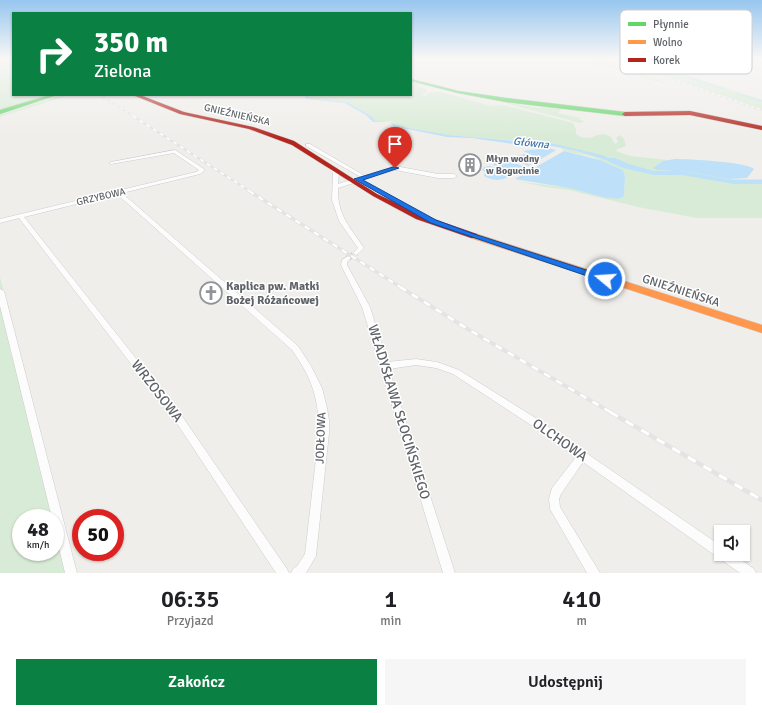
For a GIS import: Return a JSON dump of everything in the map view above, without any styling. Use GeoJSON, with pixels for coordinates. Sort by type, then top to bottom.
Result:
{"type":"FeatureCollection","features":[{"type":"Feature","properties":{"kind":"main road"},"geometry":{"type":"LineString","coordinates":[[433,86],[458,92],[499,99],[618,114],[672,112],[696,114],[762,128]]}},
{"type":"Feature","properties":{"kind":"main road"},"geometry":{"type":"LineString","coordinates":[[0,112],[52,96]]}},
{"type":"Feature","properties":{"kind":"main road","name":"GNIEŹNIEŃSKA"},"geometry":{"type":"LineString","coordinates":[[138,96],[188,115],[251,128],[292,142],[358,179],[401,209],[434,222],[504,247],[762,329]]}},
{"type":"Feature","properties":{"kind":"main road","name":"GNIEŹNIEŃSKA"},"geometry":{"type":"LineString","coordinates":[[142,96],[153,102]]}},
{"type":"Feature","properties":{"kind":"main road","name":"GNIEŹNIEŃSKA"},"geometry":{"type":"LineString","coordinates":[[292,142],[327,165],[358,179]]}},
{"type":"Feature","properties":{"kind":"street"},"geometry":{"type":"LineString","coordinates":[[308,145],[358,179]]}},
{"type":"Feature","properties":{"kind":"street","name":"GRZYBOWA"},"geometry":{"type":"LineString","coordinates":[[0,221],[201,171],[201,168],[175,151],[111,163]]}},
{"type":"Feature","properties":{"kind":"street","name":"WŁADYSŁAWA SŁOCIŃSKIEGO"},"geometry":{"type":"LineString","coordinates":[[327,165],[336,173],[335,200],[342,221],[360,248],[344,261],[344,265],[363,299],[448,573]]}},
{"type":"Feature","properties":{"kind":"street"},"geometry":{"type":"LineString","coordinates":[[335,187],[395,168],[438,176],[454,176]]}},
{"type":"Feature","properties":{"kind":"street","name":"JODŁOWA"},"geometry":{"type":"LineString","coordinates":[[118,192],[295,348],[310,368],[316,381],[324,416],[324,433],[310,556],[301,570],[297,573]]}},
{"type":"Feature","properties":{"kind":"street","name":"WRZOSOWA"},"geometry":{"type":"LineString","coordinates":[[20,216],[181,422],[283,573]]}},
{"type":"Feature","properties":{"kind":"street"},"geometry":{"type":"LineString","coordinates":[[0,291],[71,573]]}},
{"type":"Feature","properties":{"kind":"street","name":"OLCHOWA"},"geometry":{"type":"LineString","coordinates":[[385,366],[416,362],[437,365],[456,372],[531,420],[714,547]]}},
{"type":"Feature","properties":{"kind":"street"},"geometry":{"type":"LineString","coordinates":[[582,456],[556,492],[554,499],[555,509],[594,573]]}},
{"type":"Feature","properties":{"kind":"street","name":"OLCHOWA"},"geometry":{"type":"LineString","coordinates":[[733,561],[750,573]]}},
{"type":"Feature","properties":{"kind":"green space"},"geometry":{"type":"Polygon","coordinates":[[[0,86],[12,86],[12,96],[45,96],[0,110],[0,86]]]}},
{"type":"Feature","properties":{"kind":"green space"},"geometry":{"type":"Polygon","coordinates":[[[412,86],[418,86],[427,89],[425,91],[427,92],[422,95],[425,96],[430,92],[441,92],[491,106],[503,105],[573,123],[576,129],[576,134],[585,138],[604,134],[610,136],[615,144],[618,142],[616,138],[620,135],[624,139],[626,146],[616,151],[630,156],[667,160],[663,161],[657,170],[689,172],[729,179],[762,179],[762,218],[697,218],[638,207],[569,190],[517,181],[569,188],[602,197],[624,196],[625,176],[623,170],[593,157],[565,151],[561,148],[517,143],[522,141],[446,135],[398,126],[391,121],[376,121],[371,116],[347,102],[308,98],[308,96],[412,96],[412,86]]]}},
{"type":"Feature","properties":{"kind":"green space"},"geometry":{"type":"Polygon","coordinates":[[[694,86],[719,86],[762,100],[762,109],[694,86]]]}},
{"type":"Feature","properties":{"kind":"green space"},"geometry":{"type":"Polygon","coordinates":[[[58,96],[67,96],[0,117],[0,115],[58,96]]]}},
{"type":"Feature","properties":{"kind":"green space"},"geometry":{"type":"Polygon","coordinates":[[[498,101],[540,108],[545,107],[561,109],[558,113],[582,118],[579,119],[564,115],[584,121],[580,123],[498,101]]]}},
{"type":"Feature","properties":{"kind":"green space"},"geometry":{"type":"Polygon","coordinates":[[[0,277],[56,509],[12,509],[12,561],[64,561],[64,540],[72,573],[0,573],[0,277]]]}},
{"type":"Feature","properties":{"kind":"water"},"geometry":{"type":"Polygon","coordinates":[[[305,96],[308,96],[309,98],[347,102],[371,116],[376,121],[391,122],[398,126],[448,135],[515,141],[537,140],[602,155],[627,165],[625,167],[589,154],[564,148],[539,145],[527,146],[472,138],[447,137],[393,126],[390,122],[373,122],[366,115],[345,103],[305,98],[305,96]]]}},
{"type":"Feature","properties":{"kind":"water"},"geometry":{"type":"Polygon","coordinates":[[[548,148],[556,150],[541,159],[523,151],[548,148]]]}},
{"type":"Feature","properties":{"kind":"water"},"geometry":{"type":"Polygon","coordinates":[[[564,151],[600,160],[623,170],[625,176],[624,196],[618,199],[602,197],[569,188],[515,179],[564,151]]]}},
{"type":"Feature","properties":{"kind":"water"},"geometry":{"type":"Polygon","coordinates":[[[525,154],[538,160],[528,166],[509,157],[525,154]]]}},
{"type":"Feature","properties":{"kind":"water"},"geometry":{"type":"Polygon","coordinates":[[[503,157],[525,167],[516,172],[493,165],[497,158],[503,157]]]}},
{"type":"Feature","properties":{"kind":"water"},"geometry":{"type":"Polygon","coordinates":[[[675,159],[741,164],[754,169],[747,178],[729,179],[689,172],[657,170],[653,168],[663,161],[675,159]]]}},
{"type":"Feature","properties":{"kind":"water"},"geometry":{"type":"Polygon","coordinates":[[[490,166],[514,174],[499,180],[492,179],[484,176],[485,172],[482,170],[484,167],[490,166]]]}},
{"type":"Feature","properties":{"kind":"building","name":"Kaplica pw. Matki Bożej Różańcowej"},"geometry":{"type":"Polygon","coordinates":[[[209,283],[220,292],[211,297],[201,287],[209,283]]]}},
{"type":"Feature","properties":{"kind":"waterway"},"geometry":{"type":"LineString","coordinates":[[714,86],[724,89]]}},
{"type":"Feature","properties":{"kind":"waterway"},"geometry":{"type":"LineString","coordinates":[[739,94],[762,101]]}},
{"type":"Feature","properties":{"kind":"waterway","name":"Główna"},"geometry":{"type":"LineString","coordinates":[[612,160],[626,166],[654,173],[682,173],[734,182],[762,182]]}},
{"type":"Feature","properties":{"kind":"tunnel"},"geometry":{"type":"LineString","coordinates":[[348,258],[356,253]]}},
{"type":"Feature","properties":{"kind":"railway"},"geometry":{"type":"LineString","coordinates":[[689,86],[762,110]]}},
{"type":"Feature","properties":{"kind":"railway"},"geometry":{"type":"LineString","coordinates":[[102,96],[135,117]]}},
{"type":"Feature","properties":{"kind":"railway"},"geometry":{"type":"LineString","coordinates":[[133,116],[251,192]]}},
{"type":"Feature","properties":{"kind":"railway"},"geometry":{"type":"LineString","coordinates":[[249,191],[402,288]]}},
{"type":"Feature","properties":{"kind":"railway"},"geometry":{"type":"LineString","coordinates":[[400,287],[471,331],[612,413]]}},
{"type":"Feature","properties":{"kind":"railway"},"geometry":{"type":"LineString","coordinates":[[610,412],[762,500]]}},
{"type":"Feature","properties":{"kind":"traffic: fast"},"geometry":{"type":"LineString","coordinates":[[433,86],[458,92],[506,100],[625,114]]}},
{"type":"Feature","properties":{"kind":"traffic: fast"},"geometry":{"type":"LineString","coordinates":[[0,112],[52,96]]}},
{"type":"Feature","properties":{"kind":"traffic: slow"},"geometry":{"type":"LineString","coordinates":[[474,236],[762,329]]}},
{"type":"Feature","properties":{"kind":"traffic: jam"},"geometry":{"type":"LineString","coordinates":[[138,96],[182,113],[251,128],[296,144]]}},
{"type":"Feature","properties":{"kind":"traffic: jam"},"geometry":{"type":"LineString","coordinates":[[625,114],[690,113],[762,128]]}},
{"type":"Feature","properties":{"kind":"traffic: jam"},"geometry":{"type":"LineString","coordinates":[[292,142],[375,195],[419,217],[474,236]]}},
{"type":"Feature","properties":{"kind":"place","name":"Młyn wodny w Bogucinie"},"geometry":{"type":"Point","coordinates":[470,165]}},
{"type":"Feature","properties":{"kind":"place","name":"Kaplica pw. Matki Bożej Różańcowej"},"geometry":{"type":"Point","coordinates":[211,293]}},
{"type":"Feature","properties":{"kind":"route"},"geometry":{"type":"LineString","coordinates":[[395,168],[357,179],[399,204],[434,222],[471,236],[605,279]]}}]}
